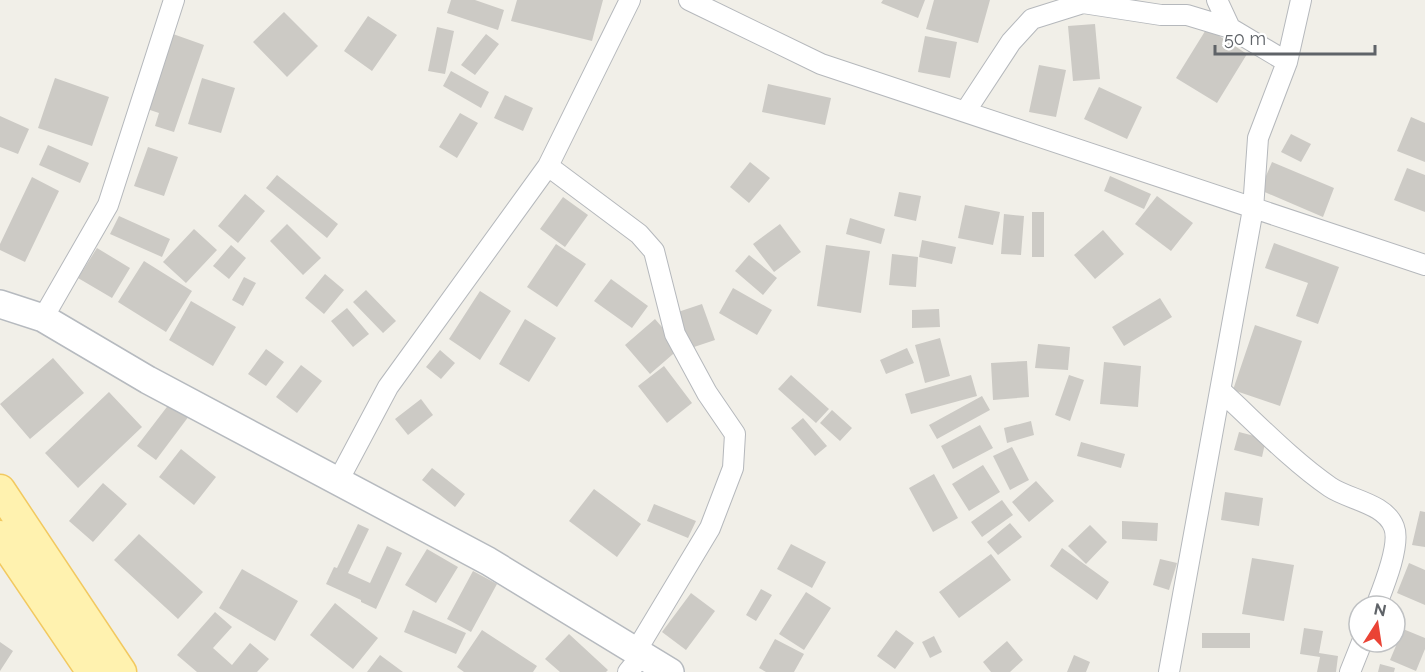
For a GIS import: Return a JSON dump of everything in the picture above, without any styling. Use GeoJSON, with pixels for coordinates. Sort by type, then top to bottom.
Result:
{"type":"FeatureCollection","features":[{"type":"Feature","properties":{"kind":"main road"},"geometry":{"type":"LineString","coordinates":[[0,304],[43,318],[148,380],[489,561],[635,659],[670,672]]}},
{"type":"Feature","properties":{"kind":"main road"},"geometry":{"type":"LineString","coordinates":[[0,490],[121,672]]}},
{"type":"Feature","properties":{"kind":"main road"},"geometry":{"type":"LineString","coordinates":[[0,536],[92,672]]}},
{"type":"Feature","properties":{"kind":"street"},"geometry":{"type":"LineString","coordinates":[[43,318],[108,205],[174,0]]}},
{"type":"Feature","properties":{"kind":"street"},"geometry":{"type":"LineString","coordinates":[[338,481],[388,387],[549,166],[630,0]]}},
{"type":"Feature","properties":{"kind":"street"},"geometry":{"type":"LineString","coordinates":[[689,0],[821,64],[1425,266]]}},
{"type":"Feature","properties":{"kind":"street"},"geometry":{"type":"LineString","coordinates":[[1187,15],[1200,0]]}},
{"type":"Feature","properties":{"kind":"street"},"geometry":{"type":"LineString","coordinates":[[1217,0],[1230,27]]}},
{"type":"Feature","properties":{"kind":"street"},"geometry":{"type":"LineString","coordinates":[[1169,672],[1253,209],[1258,138],[1287,62],[1301,0]]}},
{"type":"Feature","properties":{"kind":"street"},"geometry":{"type":"LineString","coordinates":[[965,112],[1011,42],[1032,18],[1082,1],[1161,15],[1187,15],[1230,27],[1287,62]]}},
{"type":"Feature","properties":{"kind":"street"},"geometry":{"type":"LineString","coordinates":[[549,166],[639,234],[654,251],[675,334],[707,393],[735,434],[733,468],[710,528],[635,659]]}},
{"type":"Feature","properties":{"kind":"street"},"geometry":{"type":"LineString","coordinates":[[1220,390],[1331,488],[1383,512],[1395,527],[1395,545],[1388,576],[1381,594]]}},
{"type":"Feature","properties":{"kind":"street"},"geometry":{"type":"LineString","coordinates":[[1350,672],[1357,654]]}},
{"type":"Feature","properties":{"kind":"building"},"geometry":{"type":"Polygon","coordinates":[[[451,0],[475,0],[504,10],[498,30],[447,13],[451,0]]]}},
{"type":"Feature","properties":{"kind":"building"},"geometry":{"type":"Polygon","coordinates":[[[517,0],[603,0],[592,41],[511,21],[517,0]]]}},
{"type":"Feature","properties":{"kind":"building"},"geometry":{"type":"Polygon","coordinates":[[[883,0],[925,0],[918,18],[881,3],[883,0]]]}},
{"type":"Feature","properties":{"kind":"building"},"geometry":{"type":"Polygon","coordinates":[[[934,0],[990,0],[978,43],[926,29],[934,0]]]}},
{"type":"Feature","properties":{"kind":"building"},"geometry":{"type":"Polygon","coordinates":[[[284,12],[318,46],[287,77],[253,42],[284,12]]]}},
{"type":"Feature","properties":{"kind":"building"},"geometry":{"type":"Polygon","coordinates":[[[368,16],[397,35],[372,71],[344,51],[368,16]]]}},
{"type":"Feature","properties":{"kind":"building"},"geometry":{"type":"Polygon","coordinates":[[[1095,24],[1100,79],[1073,81],[1068,26],[1095,24]]]}},
{"type":"Feature","properties":{"kind":"building"},"geometry":{"type":"Polygon","coordinates":[[[437,27],[454,31],[445,74],[428,71],[437,27]]]}},
{"type":"Feature","properties":{"kind":"building"},"geometry":{"type":"Polygon","coordinates":[[[1207,28],[1247,54],[1217,103],[1176,78],[1207,28]]]}},
{"type":"Feature","properties":{"kind":"building"},"geometry":{"type":"Polygon","coordinates":[[[173,34],[204,45],[174,132],[155,126],[159,113],[147,109],[173,34]]]}},
{"type":"Feature","properties":{"kind":"building"},"geometry":{"type":"Polygon","coordinates":[[[486,34],[499,44],[475,75],[461,65],[486,34]]]}},
{"type":"Feature","properties":{"kind":"building"},"geometry":{"type":"Polygon","coordinates":[[[925,36],[957,42],[950,78],[918,72],[925,36]]]}},
{"type":"Feature","properties":{"kind":"building"},"geometry":{"type":"Polygon","coordinates":[[[1039,65],[1066,70],[1056,117],[1029,112],[1039,65]]]}},
{"type":"Feature","properties":{"kind":"building"},"geometry":{"type":"Polygon","coordinates":[[[451,71],[489,92],[481,108],[443,86],[451,71]]]}},
{"type":"Feature","properties":{"kind":"building"},"geometry":{"type":"Polygon","coordinates":[[[55,78],[109,97],[92,146],[38,128],[55,78]]]}},
{"type":"Feature","properties":{"kind":"building"},"geometry":{"type":"Polygon","coordinates":[[[202,78],[235,88],[221,133],[188,124],[202,78]]]}},
{"type":"Feature","properties":{"kind":"building"},"geometry":{"type":"Polygon","coordinates":[[[768,84],[831,98],[825,125],[762,112],[768,84]]]}},
{"type":"Feature","properties":{"kind":"building"},"geometry":{"type":"Polygon","coordinates":[[[1099,87],[1142,107],[1127,139],[1084,119],[1099,87]]]}},
{"type":"Feature","properties":{"kind":"building"},"geometry":{"type":"Polygon","coordinates":[[[505,95],[533,108],[523,131],[494,118],[505,95]]]}},
{"type":"Feature","properties":{"kind":"building"},"geometry":{"type":"Polygon","coordinates":[[[460,113],[478,123],[457,158],[439,147],[460,113]]]}},
{"type":"Feature","properties":{"kind":"building"},"geometry":{"type":"Polygon","coordinates":[[[0,116],[29,129],[18,154],[0,147],[0,116]]]}},
{"type":"Feature","properties":{"kind":"building"},"geometry":{"type":"Polygon","coordinates":[[[1411,117],[1425,123],[1425,162],[1397,151],[1411,117]]]}},
{"type":"Feature","properties":{"kind":"building"},"geometry":{"type":"Polygon","coordinates":[[[1291,134],[1311,144],[1301,162],[1281,152],[1291,134]]]}},
{"type":"Feature","properties":{"kind":"building"},"geometry":{"type":"Polygon","coordinates":[[[48,145],[89,163],[80,183],[39,165],[48,145]]]}},
{"type":"Feature","properties":{"kind":"building"},"geometry":{"type":"Polygon","coordinates":[[[148,147],[178,157],[164,196],[134,186],[148,147]]]}},
{"type":"Feature","properties":{"kind":"building"},"geometry":{"type":"Polygon","coordinates":[[[750,162],[770,178],[749,203],[730,187],[750,162]]]}},
{"type":"Feature","properties":{"kind":"building"},"geometry":{"type":"Polygon","coordinates":[[[1272,162],[1334,188],[1323,217],[1260,190],[1272,162]]]}},
{"type":"Feature","properties":{"kind":"building"},"geometry":{"type":"Polygon","coordinates":[[[1407,168],[1425,175],[1425,212],[1394,200],[1407,168]]]}},
{"type":"Feature","properties":{"kind":"building"},"geometry":{"type":"Polygon","coordinates":[[[277,175],[338,224],[327,238],[266,188],[277,175]]]}},
{"type":"Feature","properties":{"kind":"building"},"geometry":{"type":"Polygon","coordinates":[[[1110,176],[1151,194],[1144,209],[1104,191],[1110,176]]]}},
{"type":"Feature","properties":{"kind":"building"},"geometry":{"type":"Polygon","coordinates":[[[32,177],[59,191],[25,262],[0,250],[0,244],[32,177]]]}},
{"type":"Feature","properties":{"kind":"building"},"geometry":{"type":"Polygon","coordinates":[[[899,192],[921,196],[916,221],[894,216],[899,192]]]}},
{"type":"Feature","properties":{"kind":"building"},"geometry":{"type":"Polygon","coordinates":[[[245,194],[265,211],[238,243],[218,226],[245,194]]]}},
{"type":"Feature","properties":{"kind":"building"},"geometry":{"type":"Polygon","coordinates":[[[1157,196],[1193,223],[1171,251],[1135,224],[1157,196]]]}},
{"type":"Feature","properties":{"kind":"building"},"geometry":{"type":"Polygon","coordinates":[[[563,197],[588,215],[565,247],[540,229],[563,197]]]}},
{"type":"Feature","properties":{"kind":"building"},"geometry":{"type":"Polygon","coordinates":[[[965,205],[1000,212],[993,245],[958,238],[965,205]]]}},
{"type":"Feature","properties":{"kind":"building"},"geometry":{"type":"Polygon","coordinates":[[[1032,212],[1044,212],[1044,257],[1032,257],[1032,212]]]}},
{"type":"Feature","properties":{"kind":"building"},"geometry":{"type":"Polygon","coordinates":[[[1004,214],[1024,216],[1021,255],[1001,254],[1004,214]]]}},
{"type":"Feature","properties":{"kind":"building"},"geometry":{"type":"Polygon","coordinates":[[[119,216],[170,239],[162,257],[110,234],[119,216]]]}},
{"type":"Feature","properties":{"kind":"building"},"geometry":{"type":"Polygon","coordinates":[[[850,218],[885,229],[881,244],[846,234],[850,218]]]}},
{"type":"Feature","properties":{"kind":"building"},"geometry":{"type":"Polygon","coordinates":[[[287,224],[321,258],[303,275],[270,241],[287,224]]]}},
{"type":"Feature","properties":{"kind":"building"},"geometry":{"type":"Polygon","coordinates":[[[780,224],[801,252],[774,272],[753,244],[780,224]]]}},
{"type":"Feature","properties":{"kind":"building"},"geometry":{"type":"Polygon","coordinates":[[[194,229],[217,250],[186,283],[163,262],[194,229]]]}},
{"type":"Feature","properties":{"kind":"building"},"geometry":{"type":"Polygon","coordinates":[[[1103,230],[1124,254],[1095,279],[1074,255],[1103,230]]]}},
{"type":"Feature","properties":{"kind":"building"},"geometry":{"type":"Polygon","coordinates":[[[922,240],[956,247],[952,264],[919,257],[922,240]]]}},
{"type":"Feature","properties":{"kind":"building"},"geometry":{"type":"Polygon","coordinates":[[[1274,243],[1339,267],[1318,324],[1296,316],[1308,283],[1265,268],[1274,243]]]}},
{"type":"Feature","properties":{"kind":"building"},"geometry":{"type":"Polygon","coordinates":[[[556,244],[586,264],[557,307],[527,287],[556,244]]]}},
{"type":"Feature","properties":{"kind":"building"},"geometry":{"type":"Polygon","coordinates":[[[231,245],[246,258],[229,279],[213,266],[231,245]]]}},
{"type":"Feature","properties":{"kind":"building"},"geometry":{"type":"Polygon","coordinates":[[[826,245],[870,251],[861,313],[817,306],[826,245]]]}},
{"type":"Feature","properties":{"kind":"building"},"geometry":{"type":"Polygon","coordinates":[[[97,248],[130,268],[112,298],[78,278],[97,248]]]}},
{"type":"Feature","properties":{"kind":"building"},"geometry":{"type":"Polygon","coordinates":[[[892,254],[918,257],[916,287],[889,285],[892,254]]]}},
{"type":"Feature","properties":{"kind":"building"},"geometry":{"type":"Polygon","coordinates":[[[749,255],[777,278],[763,295],[735,271],[749,255]]]}},
{"type":"Feature","properties":{"kind":"building"},"geometry":{"type":"Polygon","coordinates":[[[144,261],[192,291],[166,332],[118,302],[144,261]]]}},
{"type":"Feature","properties":{"kind":"building"},"geometry":{"type":"Polygon","coordinates":[[[325,274],[344,290],[324,314],[305,298],[325,274]]]}},
{"type":"Feature","properties":{"kind":"building"},"geometry":{"type":"Polygon","coordinates":[[[244,277],[256,283],[243,306],[232,300],[244,277]]]}},
{"type":"Feature","properties":{"kind":"building"},"geometry":{"type":"Polygon","coordinates":[[[611,279],[648,306],[632,328],[594,301],[611,279]]]}},
{"type":"Feature","properties":{"kind":"building"},"geometry":{"type":"Polygon","coordinates":[[[733,288],[772,310],[757,335],[719,313],[733,288]]]}},
{"type":"Feature","properties":{"kind":"building"},"geometry":{"type":"Polygon","coordinates":[[[366,290],[396,321],[383,333],[353,302],[366,290]]]}},
{"type":"Feature","properties":{"kind":"building"},"geometry":{"type":"Polygon","coordinates":[[[480,291],[511,311],[480,360],[449,339],[480,291]]]}},
{"type":"Feature","properties":{"kind":"building"},"geometry":{"type":"Polygon","coordinates":[[[1160,298],[1172,317],[1124,346],[1112,327],[1160,298]]]}},
{"type":"Feature","properties":{"kind":"building"},"geometry":{"type":"Polygon","coordinates":[[[191,301],[236,327],[213,366],[169,340],[191,301]]]}},
{"type":"Feature","properties":{"kind":"building"},"geometry":{"type":"Polygon","coordinates":[[[702,304],[715,340],[691,348],[678,312],[702,304]]]}},
{"type":"Feature","properties":{"kind":"building"},"geometry":{"type":"Polygon","coordinates":[[[347,308],[369,334],[353,347],[331,321],[347,308]]]}},
{"type":"Feature","properties":{"kind":"building"},"geometry":{"type":"Polygon","coordinates":[[[939,309],[940,327],[912,328],[912,310],[939,309]]]}},
{"type":"Feature","properties":{"kind":"building"},"geometry":{"type":"Polygon","coordinates":[[[525,319],[556,338],[529,382],[499,364],[525,319]]]}},
{"type":"Feature","properties":{"kind":"building"},"geometry":{"type":"Polygon","coordinates":[[[655,319],[680,348],[650,374],[625,345],[655,319]]]}},
{"type":"Feature","properties":{"kind":"building"},"geometry":{"type":"Polygon","coordinates":[[[1255,325],[1302,341],[1280,406],[1233,390],[1255,325]]]}},
{"type":"Feature","properties":{"kind":"building"},"geometry":{"type":"Polygon","coordinates":[[[940,338],[950,376],[925,383],[915,345],[940,338]]]}},
{"type":"Feature","properties":{"kind":"building"},"geometry":{"type":"Polygon","coordinates":[[[1038,344],[1070,347],[1068,370],[1035,368],[1038,344]]]}},
{"type":"Feature","properties":{"kind":"building"},"geometry":{"type":"Polygon","coordinates":[[[907,348],[914,363],[886,374],[880,360],[907,348]]]}},
{"type":"Feature","properties":{"kind":"building"},"geometry":{"type":"Polygon","coordinates":[[[266,349],[284,362],[266,386],[248,374],[266,349]]]}},
{"type":"Feature","properties":{"kind":"building"},"geometry":{"type":"Polygon","coordinates":[[[440,350],[455,363],[441,379],[426,367],[440,350]]]}},
{"type":"Feature","properties":{"kind":"building"},"geometry":{"type":"Polygon","coordinates":[[[53,358],[84,393],[30,439],[0,404],[53,358]]]}},
{"type":"Feature","properties":{"kind":"building"},"geometry":{"type":"Polygon","coordinates":[[[1027,361],[1029,397],[993,400],[991,363],[1027,361]]]}},
{"type":"Feature","properties":{"kind":"building"},"geometry":{"type":"Polygon","coordinates":[[[1104,362],[1141,366],[1138,407],[1100,404],[1104,362]]]}},
{"type":"Feature","properties":{"kind":"building"},"geometry":{"type":"Polygon","coordinates":[[[301,365],[322,381],[297,413],[276,397],[301,365]]]}},
{"type":"Feature","properties":{"kind":"building"},"geometry":{"type":"Polygon","coordinates":[[[664,366],[692,403],[667,423],[638,386],[664,366]]]}},
{"type":"Feature","properties":{"kind":"building"},"geometry":{"type":"Polygon","coordinates":[[[791,375],[829,409],[816,423],[778,389],[791,375]]]}},
{"type":"Feature","properties":{"kind":"building"},"geometry":{"type":"Polygon","coordinates":[[[971,375],[977,396],[911,414],[905,394],[971,375]]]}},
{"type":"Feature","properties":{"kind":"building"},"geometry":{"type":"Polygon","coordinates":[[[1069,375],[1084,380],[1070,421],[1055,415],[1069,375]]]}},
{"type":"Feature","properties":{"kind":"building"},"geometry":{"type":"Polygon","coordinates":[[[109,392],[142,427],[78,488],[45,453],[109,392]]]}},
{"type":"Feature","properties":{"kind":"building"},"geometry":{"type":"Polygon","coordinates":[[[982,396],[990,410],[937,439],[929,425],[982,396]]]}},
{"type":"Feature","properties":{"kind":"building"},"geometry":{"type":"Polygon","coordinates":[[[173,399],[192,412],[156,460],[137,446],[173,399]]]}},
{"type":"Feature","properties":{"kind":"building"},"geometry":{"type":"Polygon","coordinates":[[[421,399],[433,415],[408,435],[395,419],[421,399]]]}},
{"type":"Feature","properties":{"kind":"building"},"geometry":{"type":"Polygon","coordinates":[[[832,410],[852,428],[840,441],[820,423],[832,410]]]}},
{"type":"Feature","properties":{"kind":"building"},"geometry":{"type":"Polygon","coordinates":[[[803,418],[827,446],[815,456],[791,428],[803,418]]]}},
{"type":"Feature","properties":{"kind":"building"},"geometry":{"type":"Polygon","coordinates":[[[1031,421],[1034,435],[1007,443],[1004,428],[1031,421]]]}},
{"type":"Feature","properties":{"kind":"building"},"geometry":{"type":"Polygon","coordinates":[[[980,425],[993,448],[953,469],[941,446],[980,425]]]}},
{"type":"Feature","properties":{"kind":"building"},"geometry":{"type":"Polygon","coordinates":[[[1239,432],[1266,439],[1262,457],[1234,450],[1239,432]]]}},
{"type":"Feature","properties":{"kind":"building"},"geometry":{"type":"Polygon","coordinates":[[[1081,442],[1125,454],[1121,468],[1077,456],[1081,442]]]}},
{"type":"Feature","properties":{"kind":"building"},"geometry":{"type":"Polygon","coordinates":[[[1012,447],[1029,480],[1010,490],[993,456],[1012,447]]]}},
{"type":"Feature","properties":{"kind":"building"},"geometry":{"type":"Polygon","coordinates":[[[181,449],[216,477],[194,505],[159,477],[181,449]]]}},
{"type":"Feature","properties":{"kind":"building"},"geometry":{"type":"Polygon","coordinates":[[[983,465],[1000,492],[969,511],[952,484],[983,465]]]}},
{"type":"Feature","properties":{"kind":"building"},"geometry":{"type":"Polygon","coordinates":[[[432,468],[465,494],[455,507],[422,480],[432,468]]]}},
{"type":"Feature","properties":{"kind":"building"},"geometry":{"type":"Polygon","coordinates":[[[934,474],[958,518],[933,532],[909,488],[934,474]]]}},
{"type":"Feature","properties":{"kind":"building"},"geometry":{"type":"Polygon","coordinates":[[[1036,481],[1054,501],[1029,522],[1012,502],[1036,481]]]}},
{"type":"Feature","properties":{"kind":"building"},"geometry":{"type":"Polygon","coordinates":[[[103,483],[127,504],[93,542],[69,521],[103,483]]]}},
{"type":"Feature","properties":{"kind":"building"},"geometry":{"type":"Polygon","coordinates":[[[594,489],[641,524],[617,557],[569,521],[594,489]]]}},
{"type":"Feature","properties":{"kind":"building"},"geometry":{"type":"Polygon","coordinates":[[[1225,492],[1263,498],[1259,526],[1221,520],[1225,492]]]}},
{"type":"Feature","properties":{"kind":"building"},"geometry":{"type":"Polygon","coordinates":[[[1002,500],[1013,515],[982,537],[971,522],[1002,500]]]}},
{"type":"Feature","properties":{"kind":"building"},"geometry":{"type":"Polygon","coordinates":[[[654,504],[696,521],[688,538],[647,521],[654,504]]]}},
{"type":"Feature","properties":{"kind":"building"},"geometry":{"type":"Polygon","coordinates":[[[1420,511],[1425,512],[1425,547],[1412,545],[1420,511]]]}},
{"type":"Feature","properties":{"kind":"building"},"geometry":{"type":"Polygon","coordinates":[[[1122,521],[1158,523],[1157,541],[1122,539],[1122,521]]]}},
{"type":"Feature","properties":{"kind":"building"},"geometry":{"type":"Polygon","coordinates":[[[1010,523],[1022,537],[998,555],[987,542],[1010,523]]]}},
{"type":"Feature","properties":{"kind":"building"},"geometry":{"type":"Polygon","coordinates":[[[358,524],[369,529],[348,573],[370,583],[387,546],[402,553],[376,609],[326,584],[334,567],[337,568],[358,524]]]}},
{"type":"Feature","properties":{"kind":"building"},"geometry":{"type":"Polygon","coordinates":[[[1090,525],[1107,542],[1086,564],[1068,546],[1090,525]]]}},
{"type":"Feature","properties":{"kind":"building"},"geometry":{"type":"Polygon","coordinates":[[[139,534],[203,592],[178,619],[114,560],[139,534]]]}},
{"type":"Feature","properties":{"kind":"building"},"geometry":{"type":"Polygon","coordinates":[[[791,544],[826,562],[812,588],[777,569],[791,544]]]}},
{"type":"Feature","properties":{"kind":"building"},"geometry":{"type":"Polygon","coordinates":[[[1062,548],[1109,582],[1097,600],[1050,566],[1062,548]]]}},
{"type":"Feature","properties":{"kind":"building"},"geometry":{"type":"Polygon","coordinates":[[[427,549],[458,567],[436,603],[405,585],[427,549]]]}},
{"type":"Feature","properties":{"kind":"building"},"geometry":{"type":"Polygon","coordinates":[[[991,554],[1011,580],[959,618],[939,592],[991,554]]]}},
{"type":"Feature","properties":{"kind":"building"},"geometry":{"type":"Polygon","coordinates":[[[1252,558],[1294,565],[1284,621],[1242,614],[1252,558]]]}},
{"type":"Feature","properties":{"kind":"building"},"geometry":{"type":"Polygon","coordinates":[[[1160,559],[1177,563],[1169,590],[1153,585],[1160,559]]]}},
{"type":"Feature","properties":{"kind":"building"},"geometry":{"type":"Polygon","coordinates":[[[1409,563],[1425,570],[1425,605],[1407,597],[1407,594],[1397,593],[1409,563]]]}},
{"type":"Feature","properties":{"kind":"building"},"geometry":{"type":"Polygon","coordinates":[[[242,569],[298,601],[275,641],[219,608],[242,569]]]}},
{"type":"Feature","properties":{"kind":"building"},"geometry":{"type":"Polygon","coordinates":[[[473,571],[497,584],[471,632],[447,619],[473,571]]]}},
{"type":"Feature","properties":{"kind":"building"},"geometry":{"type":"Polygon","coordinates":[[[761,589],[772,595],[756,621],[746,615],[761,589]]]}},
{"type":"Feature","properties":{"kind":"building"},"geometry":{"type":"Polygon","coordinates":[[[806,592],[831,608],[804,650],[779,634],[806,592]]]}},
{"type":"Feature","properties":{"kind":"building"},"geometry":{"type":"Polygon","coordinates":[[[691,593],[715,611],[686,650],[662,632],[691,593]]]}},
{"type":"Feature","properties":{"kind":"building"},"geometry":{"type":"Polygon","coordinates":[[[335,603],[378,638],[353,669],[310,635],[335,603]]]}},
{"type":"Feature","properties":{"kind":"building"},"geometry":{"type":"Polygon","coordinates":[[[413,610],[466,633],[456,654],[404,632],[413,610]]]}},
{"type":"Feature","properties":{"kind":"building"},"geometry":{"type":"Polygon","coordinates":[[[215,612],[232,627],[213,648],[232,665],[250,643],[269,659],[257,672],[197,672],[177,655],[215,612]]]}},
{"type":"Feature","properties":{"kind":"building"},"geometry":{"type":"Polygon","coordinates":[[[1304,628],[1323,631],[1319,653],[1338,656],[1336,672],[1317,672],[1320,657],[1300,654],[1304,628]]]}},
{"type":"Feature","properties":{"kind":"building"},"geometry":{"type":"Polygon","coordinates":[[[482,630],[537,666],[533,672],[464,672],[457,667],[482,630]]]}},
{"type":"Feature","properties":{"kind":"building"},"geometry":{"type":"Polygon","coordinates":[[[896,630],[914,643],[895,669],[877,656],[896,630]]]}},
{"type":"Feature","properties":{"kind":"building"},"geometry":{"type":"Polygon","coordinates":[[[1407,631],[1425,638],[1425,649],[1416,671],[1390,660],[1393,654],[1407,654],[1407,631]]]}},
{"type":"Feature","properties":{"kind":"building"},"geometry":{"type":"Polygon","coordinates":[[[1202,633],[1250,633],[1250,648],[1202,648],[1202,633]]]}},
{"type":"Feature","properties":{"kind":"building"},"geometry":{"type":"Polygon","coordinates":[[[569,634],[608,670],[606,672],[560,672],[545,659],[569,634]]]}},
{"type":"Feature","properties":{"kind":"building"},"geometry":{"type":"Polygon","coordinates":[[[934,636],[942,652],[930,658],[922,642],[934,636]]]}},
{"type":"Feature","properties":{"kind":"building"},"geometry":{"type":"Polygon","coordinates":[[[775,639],[804,654],[794,672],[766,672],[759,668],[775,639]]]}},
{"type":"Feature","properties":{"kind":"building"},"geometry":{"type":"Polygon","coordinates":[[[1007,641],[1023,660],[1010,672],[991,672],[983,662],[1007,641]]]}},
{"type":"Feature","properties":{"kind":"building"},"geometry":{"type":"Polygon","coordinates":[[[0,642],[13,651],[0,671],[0,642]]]}},
{"type":"Feature","properties":{"kind":"building"},"geometry":{"type":"Polygon","coordinates":[[[380,655],[403,672],[367,672],[380,655]]]}},
{"type":"Feature","properties":{"kind":"building"},"geometry":{"type":"Polygon","coordinates":[[[1074,655],[1090,662],[1086,672],[1067,672],[1074,655]]]}},
{"type":"Feature","properties":{"kind":"building"},"geometry":{"type":"Polygon","coordinates":[[[1380,664],[1395,668],[1394,672],[1378,672],[1380,664]]]}}]}
